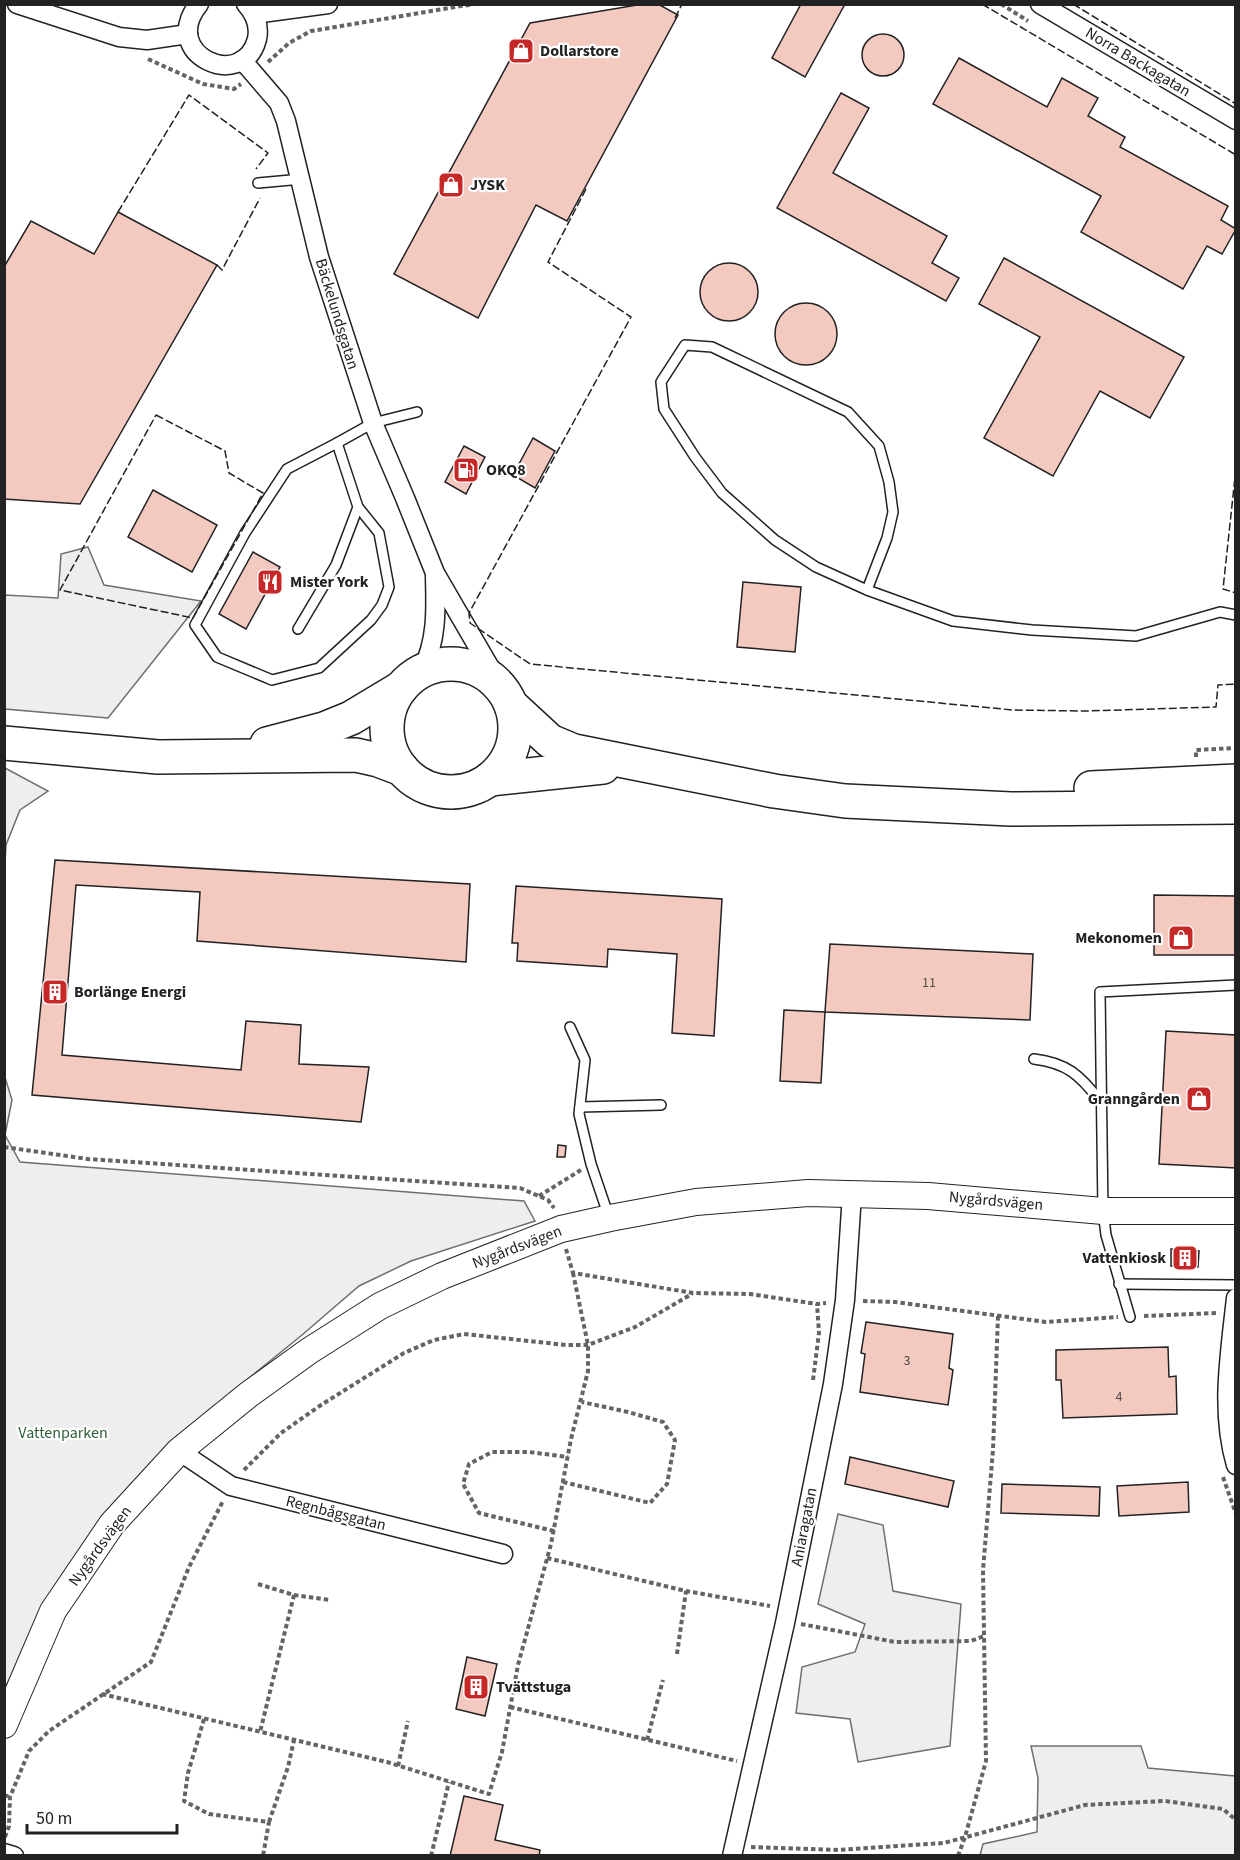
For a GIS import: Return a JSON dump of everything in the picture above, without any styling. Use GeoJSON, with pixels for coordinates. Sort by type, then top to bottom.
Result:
{"type":"FeatureCollection","features":[{"type":"Feature","properties":{"kind":"highway"},"geometry":{"type":"LineString","coordinates":[[219,756],[324,729],[351,718],[439,665],[457,664],[475,669],[490,678],[550,741],[574,751],[774,791],[845,801],[1011,809],[1236,807]]}},
{"type":"Feature","properties":{"kind":"highway"},"geometry":{"type":"LineString","coordinates":[[402,769],[394,757],[387,729],[393,701],[412,680]]}},
{"type":"Feature","properties":{"kind":"highway"},"geometry":{"type":"LineString","coordinates":[[4,743],[158,757],[356,755],[378,759],[402,769],[421,784],[444,791],[468,789],[490,778],[500,769],[512,746],[514,725],[507,698]]}},
{"type":"Feature","properties":{"kind":"highway"},"geometry":{"type":"LineString","coordinates":[[490,778],[571,769],[638,765]]}},
{"type":"Feature","properties":{"kind":"highway"},"geometry":{"type":"LineString","coordinates":[[845,801],[1236,781]]}},
{"type":"Feature","properties":{"kind":"street"},"geometry":{"type":"LineString","coordinates":[[17,4],[119,37],[147,40],[188,34]]}},
{"type":"Feature","properties":{"kind":"street"},"geometry":{"type":"LineString","coordinates":[[199,4],[188,23],[191,46],[208,62],[225,65],[242,60],[250,53],[258,34],[258,23],[250,9],[328,4]]}},
{"type":"Feature","properties":{"kind":"street","name":"Norra Backagatan"},"geometry":{"type":"LineString","coordinates":[[1040,4],[1236,120]]}},
{"type":"Feature","properties":{"kind":"street","name":"Bäckelundsgatan"},"geometry":{"type":"LineString","coordinates":[[242,60],[279,103],[286,121],[302,179],[319,257],[373,423],[435,573],[507,698]]}},
{"type":"Feature","properties":{"kind":"street","name":"Bäckelundsgatan"},"geometry":{"type":"LineString","coordinates":[[412,680],[430,654],[434,639],[435,573]]}},
{"type":"Feature","properties":{"kind":"street","name":"Nygårdsvägen"},"geometry":{"type":"LineString","coordinates":[[4,1725],[53,1611],[112,1524],[179,1451],[248,1395],[309,1351],[380,1306],[442,1276],[561,1229],[696,1202],[808,1193],[928,1196],[1103,1211],[1236,1211]]}},
{"type":"Feature","properties":{"kind":"street","name":"Aniaragatan"},"geometry":{"type":"LineString","coordinates":[[734,1851],[785,1623],[833,1384],[845,1300],[852,1194]]}},
{"type":"Feature","properties":{"kind":"street"},"geometry":{"type":"LineString","coordinates":[[1235,1306],[1227,1408],[1236,1465]]}},
{"type":"Feature","properties":{"kind":"street","name":"Regnbågsgatan"},"geometry":{"type":"LineString","coordinates":[[179,1451],[231,1486],[503,1554]]}},
{"type":"Feature","properties":{"kind":"street"},"geometry":{"type":"LineString","coordinates":[[4,1853],[14,1856]]}},
{"type":"Feature","properties":{"kind":"lane"},"geometry":{"type":"LineString","coordinates":[[258,183],[302,179]]}},
{"type":"Feature","properties":{"kind":"lane"},"geometry":{"type":"LineString","coordinates":[[867,590],[887,538],[893,512],[889,482],[879,447],[848,412],[712,347],[685,345],[661,382],[664,409],[722,493],[774,540],[816,567],[867,590],[953,621],[1032,630],[1136,636],[1220,612],[1236,615]]}},
{"type":"Feature","properties":{"kind":"lane"},"geometry":{"type":"LineString","coordinates":[[337,443],[358,507],[379,533],[388,587],[382,605],[371,620],[319,668],[272,680],[217,657],[195,625],[245,533],[286,469],[373,423],[417,412]]}},
{"type":"Feature","properties":{"kind":"lane"},"geometry":{"type":"LineString","coordinates":[[298,628],[336,565],[358,507]]}},
{"type":"Feature","properties":{"kind":"lane"},"geometry":{"type":"LineString","coordinates":[[1130,1317],[1106,1235],[1103,1211],[1100,992],[1236,985]]}},
{"type":"Feature","properties":{"kind":"lane"},"geometry":{"type":"LineString","coordinates":[[570,1027],[585,1060],[579,1114],[591,1164],[610,1218]]}},
{"type":"Feature","properties":{"kind":"lane"},"geometry":{"type":"LineString","coordinates":[[1034,1059],[1051,1061],[1081,1076],[1100,1101]]}},
{"type":"Feature","properties":{"kind":"lane"},"geometry":{"type":"LineString","coordinates":[[580,1107],[661,1105]]}},
{"type":"Feature","properties":{"kind":"lane"},"geometry":{"type":"LineString","coordinates":[[1119,1284],[1236,1285]]}},
{"type":"Feature","properties":{"kind":"path"},"geometry":{"type":"LineString","coordinates":[[1197,766],[1196,750],[1236,748]]}},
{"type":"Feature","properties":{"kind":"path"},"geometry":{"type":"LineString","coordinates":[[4,1147],[88,1159],[520,1188],[548,1200],[557,1212],[588,1345],[588,1371],[554,1531],[518,1665],[502,1752],[489,1794],[398,1766],[102,1694]]}},
{"type":"Feature","properties":{"kind":"path"},"geometry":{"type":"LineString","coordinates":[[538,1196],[591,1164]]}},
{"type":"Feature","properties":{"kind":"path"},"geometry":{"type":"LineString","coordinates":[[573,1273],[693,1293],[750,1294],[817,1304],[845,1300],[895,1302],[1046,1322],[1130,1317],[1235,1306]]}},
{"type":"Feature","properties":{"kind":"path"},"geometry":{"type":"LineString","coordinates":[[958,1856],[986,1761],[983,1570],[993,1450],[998,1316]]}},
{"type":"Feature","properties":{"kind":"path"},"geometry":{"type":"LineString","coordinates":[[563,1482],[651,1503],[667,1484],[675,1440],[663,1422],[582,1402]]}},
{"type":"Feature","properties":{"kind":"path"},"geometry":{"type":"LineString","coordinates":[[554,1531],[479,1513],[463,1484],[469,1464],[492,1452],[529,1452],[568,1457]]}},
{"type":"Feature","properties":{"kind":"path"},"geometry":{"type":"LineString","coordinates":[[548,1558],[686,1591],[773,1607]]}},
{"type":"Feature","properties":{"kind":"path"},"geometry":{"type":"LineString","coordinates":[[258,1584],[294,1595],[330,1600]]}},
{"type":"Feature","properties":{"kind":"path"},"geometry":{"type":"LineString","coordinates":[[677,1654],[686,1591]]}},
{"type":"Feature","properties":{"kind":"path"},"geometry":{"type":"LineString","coordinates":[[260,1732],[294,1595]]}},
{"type":"Feature","properties":{"kind":"path"},"geometry":{"type":"LineString","coordinates":[[785,1623],[796,1623],[895,1642],[971,1641],[984,1636]]}},
{"type":"Feature","properties":{"kind":"path"},"geometry":{"type":"LineString","coordinates":[[647,1740],[663,1680]]}},
{"type":"Feature","properties":{"kind":"path"},"geometry":{"type":"LineString","coordinates":[[510,1707],[735,1761]]}},
{"type":"Feature","properties":{"kind":"path"},"geometry":{"type":"LineString","coordinates":[[204,1719],[188,1773],[184,1801],[208,1814],[269,1822]]}},
{"type":"Feature","properties":{"kind":"path"},"geometry":{"type":"LineString","coordinates":[[398,1766],[408,1720]]}},
{"type":"Feature","properties":{"kind":"path"},"geometry":{"type":"LineString","coordinates":[[263,1856],[269,1822],[288,1767],[294,1740]]}},
{"type":"Feature","properties":{"kind":"path"},"geometry":{"type":"LineString","coordinates":[[431,1856],[449,1782]]}},
{"type":"Feature","properties":{"kind":"path"},"geometry":{"type":"LineString","coordinates":[[4,1795],[10,1797],[9,1826],[4,1838]]}},
{"type":"Feature","properties":{"kind":"path"},"geometry":{"type":"LineString","coordinates":[[734,1851],[838,1850],[944,1843],[1085,1805],[1165,1801],[1223,1809],[1236,1820]]}},
{"type":"Feature","properties":{"kind":"green space"},"geometry":{"type":"Polygon","coordinates":[[[88,547],[104,585],[201,601],[108,718],[5,709],[5,595],[58,598],[61,554],[88,547]]]}},
{"type":"Feature","properties":{"kind":"green space"},"geometry":{"type":"Polygon","coordinates":[[[5,768],[48,791],[20,810],[6,845],[5,862],[5,768]]]}},
{"type":"Feature","properties":{"kind":"green space","name":"Vattenparken"},"geometry":{"type":"Polygon","coordinates":[[[4,1074],[12,1100],[5,1135],[20,1162],[524,1201],[535,1221],[411,1261],[359,1286],[168,1444],[113,1510],[53,1601],[5,1688],[4,1074]]]}},
{"type":"Feature","properties":{"kind":"green space"},"geometry":{"type":"Polygon","coordinates":[[[838,1514],[883,1525],[893,1591],[961,1604],[950,1746],[858,1762],[850,1719],[796,1713],[802,1667],[855,1652],[865,1624],[818,1604],[838,1514]]]}},
{"type":"Feature","properties":{"kind":"green space"},"geometry":{"type":"Polygon","coordinates":[[[1031,1746],[1141,1746],[1148,1768],[1235,1776],[1235,1855],[980,1855],[983,1844],[1037,1832],[1038,1778],[1031,1746]]]}},
{"type":"Feature","properties":{"kind":"building"},"geometry":{"type":"Polygon","coordinates":[[[643,4],[658,4],[678,15],[567,221],[536,205],[478,318],[394,274],[530,23],[643,4]]]}},
{"type":"Feature","properties":{"kind":"building"},"geometry":{"type":"Polygon","coordinates":[[[801,4],[845,4],[805,77],[772,58],[801,4]]]}},
{"type":"Feature","properties":{"kind":"building"},"geometry":{"type":"Polygon","coordinates":[[[883,34],[898,40],[904,55],[898,70],[883,76],[868,70],[862,55],[868,40],[883,34]]]}},
{"type":"Feature","properties":{"kind":"building"},"geometry":{"type":"Polygon","coordinates":[[[959,58],[1047,107],[1062,78],[1098,98],[1088,116],[1125,137],[1120,147],[1228,206],[1221,220],[1236,229],[1222,254],[1207,246],[1183,289],[1081,232],[1101,196],[933,104],[959,58]]]}},
{"type":"Feature","properties":{"kind":"building"},"geometry":{"type":"Polygon","coordinates":[[[841,93],[869,108],[833,173],[947,236],[932,263],[959,278],[946,301],[777,208],[841,93]]]}},
{"type":"Feature","properties":{"kind":"building"},"geometry":{"type":"Polygon","coordinates":[[[118,212],[217,265],[80,504],[4,499],[4,267],[31,221],[94,254],[118,212]]]}},
{"type":"Feature","properties":{"kind":"building"},"geometry":{"type":"Polygon","coordinates":[[[1004,258],[1184,357],[1150,418],[1100,391],[1053,476],[984,438],[1040,337],[979,304],[1004,258]]]}},
{"type":"Feature","properties":{"kind":"building"},"geometry":{"type":"Polygon","coordinates":[[[729,263],[745,268],[753,276],[758,292],[753,308],[745,316],[729,321],[713,316],[705,308],[700,292],[705,276],[713,268],[729,263]]]}},
{"type":"Feature","properties":{"kind":"building"},"geometry":{"type":"Polygon","coordinates":[[[806,303],[818,305],[828,312],[835,322],[837,334],[835,346],[828,356],[818,363],[806,365],[794,363],[784,356],[777,346],[775,334],[777,322],[784,312],[794,305],[806,303]]]}},
{"type":"Feature","properties":{"kind":"building"},"geometry":{"type":"Polygon","coordinates":[[[533,438],[555,451],[535,488],[513,475],[533,438]]]}},
{"type":"Feature","properties":{"kind":"building"},"geometry":{"type":"Polygon","coordinates":[[[464,446],[485,457],[466,494],[445,482],[464,446]]]}},
{"type":"Feature","properties":{"kind":"building"},"geometry":{"type":"Polygon","coordinates":[[[153,490],[217,525],[192,572],[128,537],[153,490]]]}},
{"type":"Feature","properties":{"kind":"building"},"geometry":{"type":"Polygon","coordinates":[[[253,552],[280,567],[246,629],[219,614],[253,552]]]}},
{"type":"Feature","properties":{"kind":"building"},"geometry":{"type":"Polygon","coordinates":[[[743,582],[801,587],[795,652],[737,647],[743,582]]]}},
{"type":"Feature","properties":{"kind":"building","name":"Borlänge Energi"},"geometry":{"type":"Polygon","coordinates":[[[55,860],[470,884],[466,962],[197,941],[200,892],[76,885],[62,1055],[241,1070],[246,1021],[301,1025],[299,1064],[369,1067],[361,1122],[32,1095],[55,860]]]}},
{"type":"Feature","properties":{"kind":"building"},"geometry":{"type":"Polygon","coordinates":[[[516,886],[722,899],[714,1036],[672,1033],[677,954],[608,949],[607,967],[517,961],[518,943],[512,943],[516,886]]]}},
{"type":"Feature","properties":{"kind":"building"},"geometry":{"type":"Polygon","coordinates":[[[1154,895],[1236,896],[1236,955],[1154,955],[1154,895]]]}},
{"type":"Feature","properties":{"kind":"building"},"geometry":{"type":"Polygon","coordinates":[[[830,944],[1033,954],[1030,1020],[825,1012],[830,944]]]}},
{"type":"Feature","properties":{"kind":"building"},"geometry":{"type":"Polygon","coordinates":[[[784,1010],[825,1012],[821,1083],[780,1081],[784,1010]]]}},
{"type":"Feature","properties":{"kind":"building","name":"Granngården"},"geometry":{"type":"Polygon","coordinates":[[[1166,1031],[1236,1035],[1236,1168],[1159,1164],[1166,1031]]]}},
{"type":"Feature","properties":{"kind":"building"},"geometry":{"type":"Polygon","coordinates":[[[558,1145],[566,1146],[565,1157],[557,1157],[558,1145]]]}},
{"type":"Feature","properties":{"kind":"building","name":"Vattenkiosk"},"geometry":{"type":"Polygon","coordinates":[[[1171,1249],[1199,1251],[1198,1267],[1171,1266],[1171,1249]]]}},
{"type":"Feature","properties":{"kind":"building"},"geometry":{"type":"Polygon","coordinates":[[[866,1322],[953,1334],[949,1368],[953,1370],[948,1405],[860,1392],[865,1354],[861,1353],[866,1322]]]}},
{"type":"Feature","properties":{"kind":"building"},"geometry":{"type":"Polygon","coordinates":[[[1168,1347],[1169,1377],[1176,1376],[1177,1414],[1063,1418],[1061,1380],[1056,1380],[1056,1350],[1168,1347]]]}},
{"type":"Feature","properties":{"kind":"building"},"geometry":{"type":"Polygon","coordinates":[[[850,1457],[954,1481],[948,1507],[845,1484],[850,1457]]]}},
{"type":"Feature","properties":{"kind":"building"},"geometry":{"type":"Polygon","coordinates":[[[1188,1482],[1189,1512],[1119,1516],[1117,1486],[1188,1482]]]}},
{"type":"Feature","properties":{"kind":"building"},"geometry":{"type":"Polygon","coordinates":[[[1002,1484],[1100,1487],[1099,1516],[1001,1513],[1002,1484]]]}},
{"type":"Feature","properties":{"kind":"building","name":"Tvättstuga"},"geometry":{"type":"Polygon","coordinates":[[[467,1657],[497,1664],[485,1716],[456,1709],[467,1657]]]}},
{"type":"Feature","properties":{"kind":"building"},"geometry":{"type":"Polygon","coordinates":[[[464,1796],[503,1805],[495,1840],[540,1850],[539,1856],[450,1856],[464,1796]]]}},
{"type":"Feature","properties":{"kind":"fence"},"geometry":{"type":"LineString","coordinates":[[675,18],[682,4]]}},
{"type":"Feature","properties":{"kind":"fence"},"geometry":{"type":"LineString","coordinates":[[982,4],[1236,155]]}},
{"type":"Feature","properties":{"kind":"fence"},"geometry":{"type":"LineString","coordinates":[[1073,4],[1236,104]]}},
{"type":"Feature","properties":{"kind":"fence"},"geometry":{"type":"LineString","coordinates":[[118,212],[189,95],[268,153],[256,169]]}},
{"type":"Feature","properties":{"kind":"fence"},"geometry":{"type":"LineString","coordinates":[[586,189],[548,262],[631,317],[469,613],[470,623],[530,664],[1013,710],[1086,711],[1216,707],[1218,685],[1236,684]]}},
{"type":"Feature","properties":{"kind":"fence"},"geometry":{"type":"LineString","coordinates":[[217,265],[222,270],[260,198]]}},
{"type":"Feature","properties":{"kind":"fence"},"geometry":{"type":"LineString","coordinates":[[156,415],[225,451],[229,473],[263,493],[193,618],[60,590],[156,415]]}},
{"type":"Feature","properties":{"kind":"fence"},"geometry":{"type":"LineString","coordinates":[[1236,468],[1223,589],[1236,593]]}},
{"type":"Feature","properties":{"kind":"place","name":"Dollarstore"},"geometry":{"type":"Point","coordinates":[521,51]}},
{"type":"Feature","properties":{"kind":"place","name":"JYSK"},"geometry":{"type":"Point","coordinates":[451,185]}},
{"type":"Feature","properties":{"kind":"place","name":"OKQ8"},"geometry":{"type":"Point","coordinates":[466,470]}},
{"type":"Feature","properties":{"kind":"place","name":"Mister York"},"geometry":{"type":"Point","coordinates":[270,582]}},
{"type":"Feature","properties":{"kind":"place","name":"Mekonomen"},"geometry":{"type":"Point","coordinates":[1181,938]}},
{"type":"Feature","properties":{"kind":"place","name":"Borlänge Energi"},"geometry":{"type":"Point","coordinates":[55,992]}},
{"type":"Feature","properties":{"kind":"place","name":"Granngården"},"geometry":{"type":"Point","coordinates":[1199,1099]}},
{"type":"Feature","properties":{"kind":"place","name":"Vattenkiosk"},"geometry":{"type":"Point","coordinates":[1185,1258]}},
{"type":"Feature","properties":{"kind":"place","name":"Tvättstuga"},"geometry":{"type":"Point","coordinates":[476,1687]}}]}
